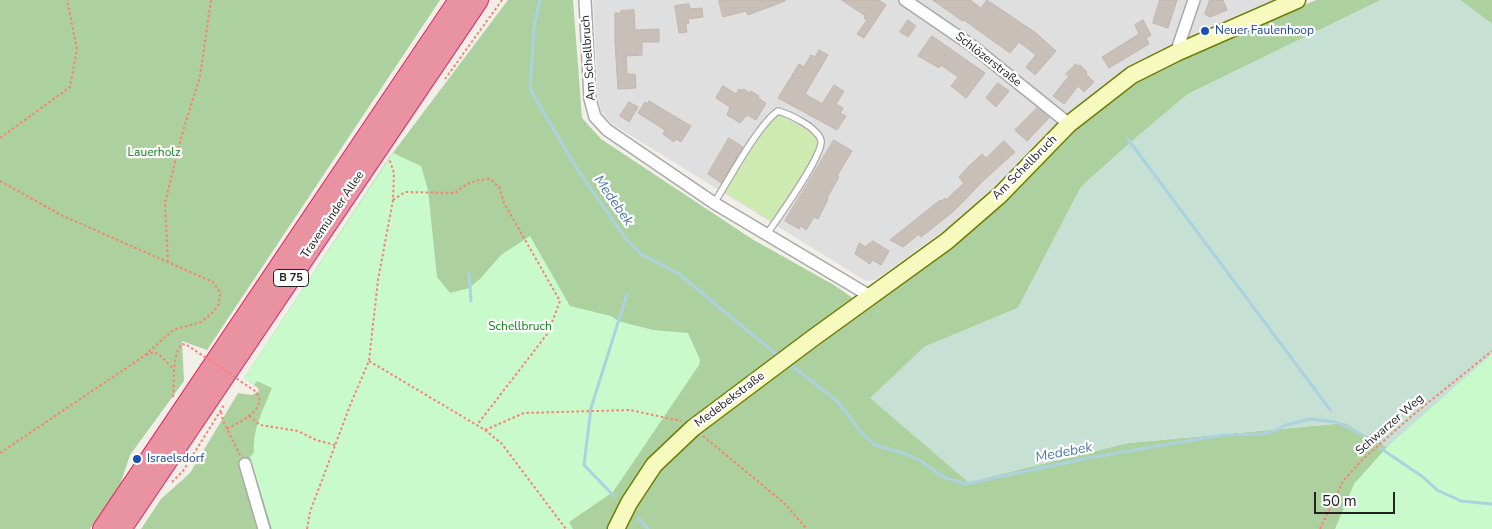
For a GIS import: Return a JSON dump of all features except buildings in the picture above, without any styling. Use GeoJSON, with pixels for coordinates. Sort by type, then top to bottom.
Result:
{"type":"FeatureCollection","features":[{"type":"Feature","properties":{"kind":"highway","name":"Travemünder Allee"},"geometry":{"type":"LineString","coordinates":[[103,529],[459,0]]}},
{"type":"Feature","properties":{"kind":"highway","name":"Travemünder Allee"},"geometry":{"type":"LineString","coordinates":[[121,529],[478,0]]}},
{"type":"Feature","properties":{"kind":"highway"},"geometry":{"type":"LineString","coordinates":[[460,27],[482,0]]}},
{"type":"Feature","properties":{"kind":"street","name":"Am Schellbruch"},"geometry":{"type":"LineString","coordinates":[[585,0],[590,99],[595,116],[607,130],[714,203],[870,296],[954,235],[1000,195],[1069,124],[1132,74],[1297,0]]}},
{"type":"Feature","properties":{"kind":"street","name":"Schlözerstraße"},"geometry":{"type":"LineString","coordinates":[[905,0],[971,45],[1069,124]]}},
{"type":"Feature","properties":{"kind":"street"},"geometry":{"type":"LineString","coordinates":[[1176,53],[1194,0]]}},
{"type":"Feature","properties":{"kind":"street","name":"Medebekstraße"},"geometry":{"type":"LineString","coordinates":[[616,529],[629,504],[654,465],[693,428],[870,296]]}},
{"type":"Feature","properties":{"kind":"street"},"geometry":{"type":"LineString","coordinates":[[245,464],[264,529]]}},
{"type":"Feature","properties":{"kind":"lane"},"geometry":{"type":"LineString","coordinates":[[714,203],[772,115],[778,111],[816,131],[821,139],[821,148],[796,191],[766,234]]}},
{"type":"Feature","properties":{"kind":"path"},"geometry":{"type":"LineString","coordinates":[[0,138],[70,87],[77,50],[67,0]]}},
{"type":"Feature","properties":{"kind":"path"},"geometry":{"type":"LineString","coordinates":[[168,262],[165,203],[181,138],[200,76],[211,0]]}},
{"type":"Feature","properties":{"kind":"path"},"geometry":{"type":"LineString","coordinates":[[307,529],[310,512],[369,361],[378,280],[393,200],[394,173],[388,155]]}},
{"type":"Feature","properties":{"kind":"path"},"geometry":{"type":"LineString","coordinates":[[393,200],[405,192],[455,193],[467,184],[478,180],[490,179],[500,187],[504,204],[560,301],[548,333],[477,425]]}},
{"type":"Feature","properties":{"kind":"path"},"geometry":{"type":"LineString","coordinates":[[0,181],[61,215],[213,282],[220,292],[219,304],[201,322],[173,330],[144,356],[0,453]]}},
{"type":"Feature","properties":{"kind":"path"},"geometry":{"type":"LineString","coordinates":[[173,404],[175,359],[178,349],[182,344],[187,345],[259,395],[260,402],[256,410],[227,429]]}},
{"type":"Feature","properties":{"kind":"path","name":"Schwarzer Weg"},"geometry":{"type":"LineString","coordinates":[[1320,529],[1343,481],[1363,459],[1413,414],[1492,351]]}},
{"type":"Feature","properties":{"kind":"path"},"geometry":{"type":"LineString","coordinates":[[144,356],[154,352],[170,364],[175,372]]}},
{"type":"Feature","properties":{"kind":"path"},"geometry":{"type":"LineString","coordinates":[[369,361],[477,425],[502,444],[566,529]]}},
{"type":"Feature","properties":{"kind":"path"},"geometry":{"type":"LineString","coordinates":[[217,406],[245,464]]}},
{"type":"Feature","properties":{"kind":"path"},"geometry":{"type":"LineString","coordinates":[[485,430],[524,413],[630,410],[685,421],[784,503],[808,529]]}},
{"type":"Feature","properties":{"kind":"path"},"geometry":{"type":"LineString","coordinates":[[249,416],[260,425],[298,431],[316,440],[335,445]]}},
{"type":"Feature","properties":{"kind":"shaded area"},"geometry":{"type":"Polygon","coordinates":[[[593,0],[1275,0],[1129,66],[1067,113],[1002,180],[945,230],[875,280],[866,281],[612,124],[601,112],[598,98],[593,0]]]}},
{"type":"Feature","properties":{"kind":"green space","name":"Lauerholz"},"geometry":{"type":"Polygon","coordinates":[[[0,0],[440,0],[207,350],[182,341],[184,381],[130,455],[120,485],[90,529],[0,529],[0,0]]]}},
{"type":"Feature","properties":{"kind":"green space","name":"Schellbruch"},"geometry":{"type":"Polygon","coordinates":[[[508,0],[573,0],[582,118],[601,139],[752,239],[834,285],[867,308],[1073,130],[1135,81],[1178,59],[1316,0],[1381,0],[1188,94],[1081,187],[1018,308],[924,347],[968,482],[1128,443],[1345,423],[1492,508],[1492,529],[141,529],[161,499],[190,473],[238,393],[252,395],[259,391],[258,388],[244,378],[389,158],[508,0]]]}},
{"type":"Feature","properties":{"kind":"green space"},"geometry":{"type":"Polygon","coordinates":[[[1381,0],[1460,0],[1492,24],[1492,508],[1345,423],[1128,443],[968,482],[870,398],[924,347],[1018,308],[1081,187],[1188,94],[1381,0]]]}},
{"type":"Feature","properties":{"kind":"green space"},"geometry":{"type":"Polygon","coordinates":[[[1460,0],[1492,0],[1492,24],[1460,0]]]}},
{"type":"Feature","properties":{"kind":"green space"},"geometry":{"type":"Polygon","coordinates":[[[778,114],[814,134],[819,148],[794,190],[771,221],[723,191],[767,125],[778,114]]]}},
{"type":"Feature","properties":{"kind":"green space"},"geometry":{"type":"Polygon","coordinates":[[[393,153],[421,166],[428,190],[437,277],[450,293],[469,288],[480,279],[501,255],[530,236],[570,306],[611,316],[618,321],[653,330],[688,333],[700,360],[699,365],[613,492],[569,522],[573,529],[272,529],[250,457],[254,452],[259,419],[272,388],[257,381],[254,385],[244,378],[393,153]]]}},
{"type":"Feature","properties":{"kind":"green space"},"geometry":{"type":"Polygon","coordinates":[[[1492,354],[1492,529],[1335,529],[1354,484],[1386,448],[1492,354]]]}},
{"type":"Feature","properties":{"kind":"waterway","name":"Medebek"},"geometry":{"type":"LineString","coordinates":[[540,0],[534,28],[530,89],[577,169],[626,239],[641,254],[679,274],[776,354]]}},
{"type":"Feature","properties":{"kind":"waterway"},"geometry":{"type":"LineString","coordinates":[[1127,138],[1331,411]]}},
{"type":"Feature","properties":{"kind":"waterway"},"geometry":{"type":"LineString","coordinates":[[469,273],[471,301]]}},
{"type":"Feature","properties":{"kind":"waterway"},"geometry":{"type":"LineString","coordinates":[[614,496],[584,465],[591,408],[627,294]]}},
{"type":"Feature","properties":{"kind":"waterway","name":"Medebek"},"geometry":{"type":"LineString","coordinates":[[792,366],[837,401],[861,432],[875,445],[906,454],[921,461],[943,477],[965,484],[1093,457],[1223,435],[1262,434],[1310,419],[1336,422],[1373,442]]}},
{"type":"Feature","properties":{"kind":"waterway","name":"Medebek"},"geometry":{"type":"LineString","coordinates":[[1380,448],[1423,477],[1437,490],[1461,501],[1492,504]]}},
{"type":"Feature","properties":{"kind":"waterway"},"geometry":{"type":"LineString","coordinates":[[638,518],[648,529]]}},
{"type":"Feature","properties":{"kind":"place","name":"Neuer Faulenhoop"},"geometry":{"type":"Point","coordinates":[1205,31]}},
{"type":"Feature","properties":{"kind":"place","name":"Israelsdorf"},"geometry":{"type":"Point","coordinates":[137,459]}}]}
